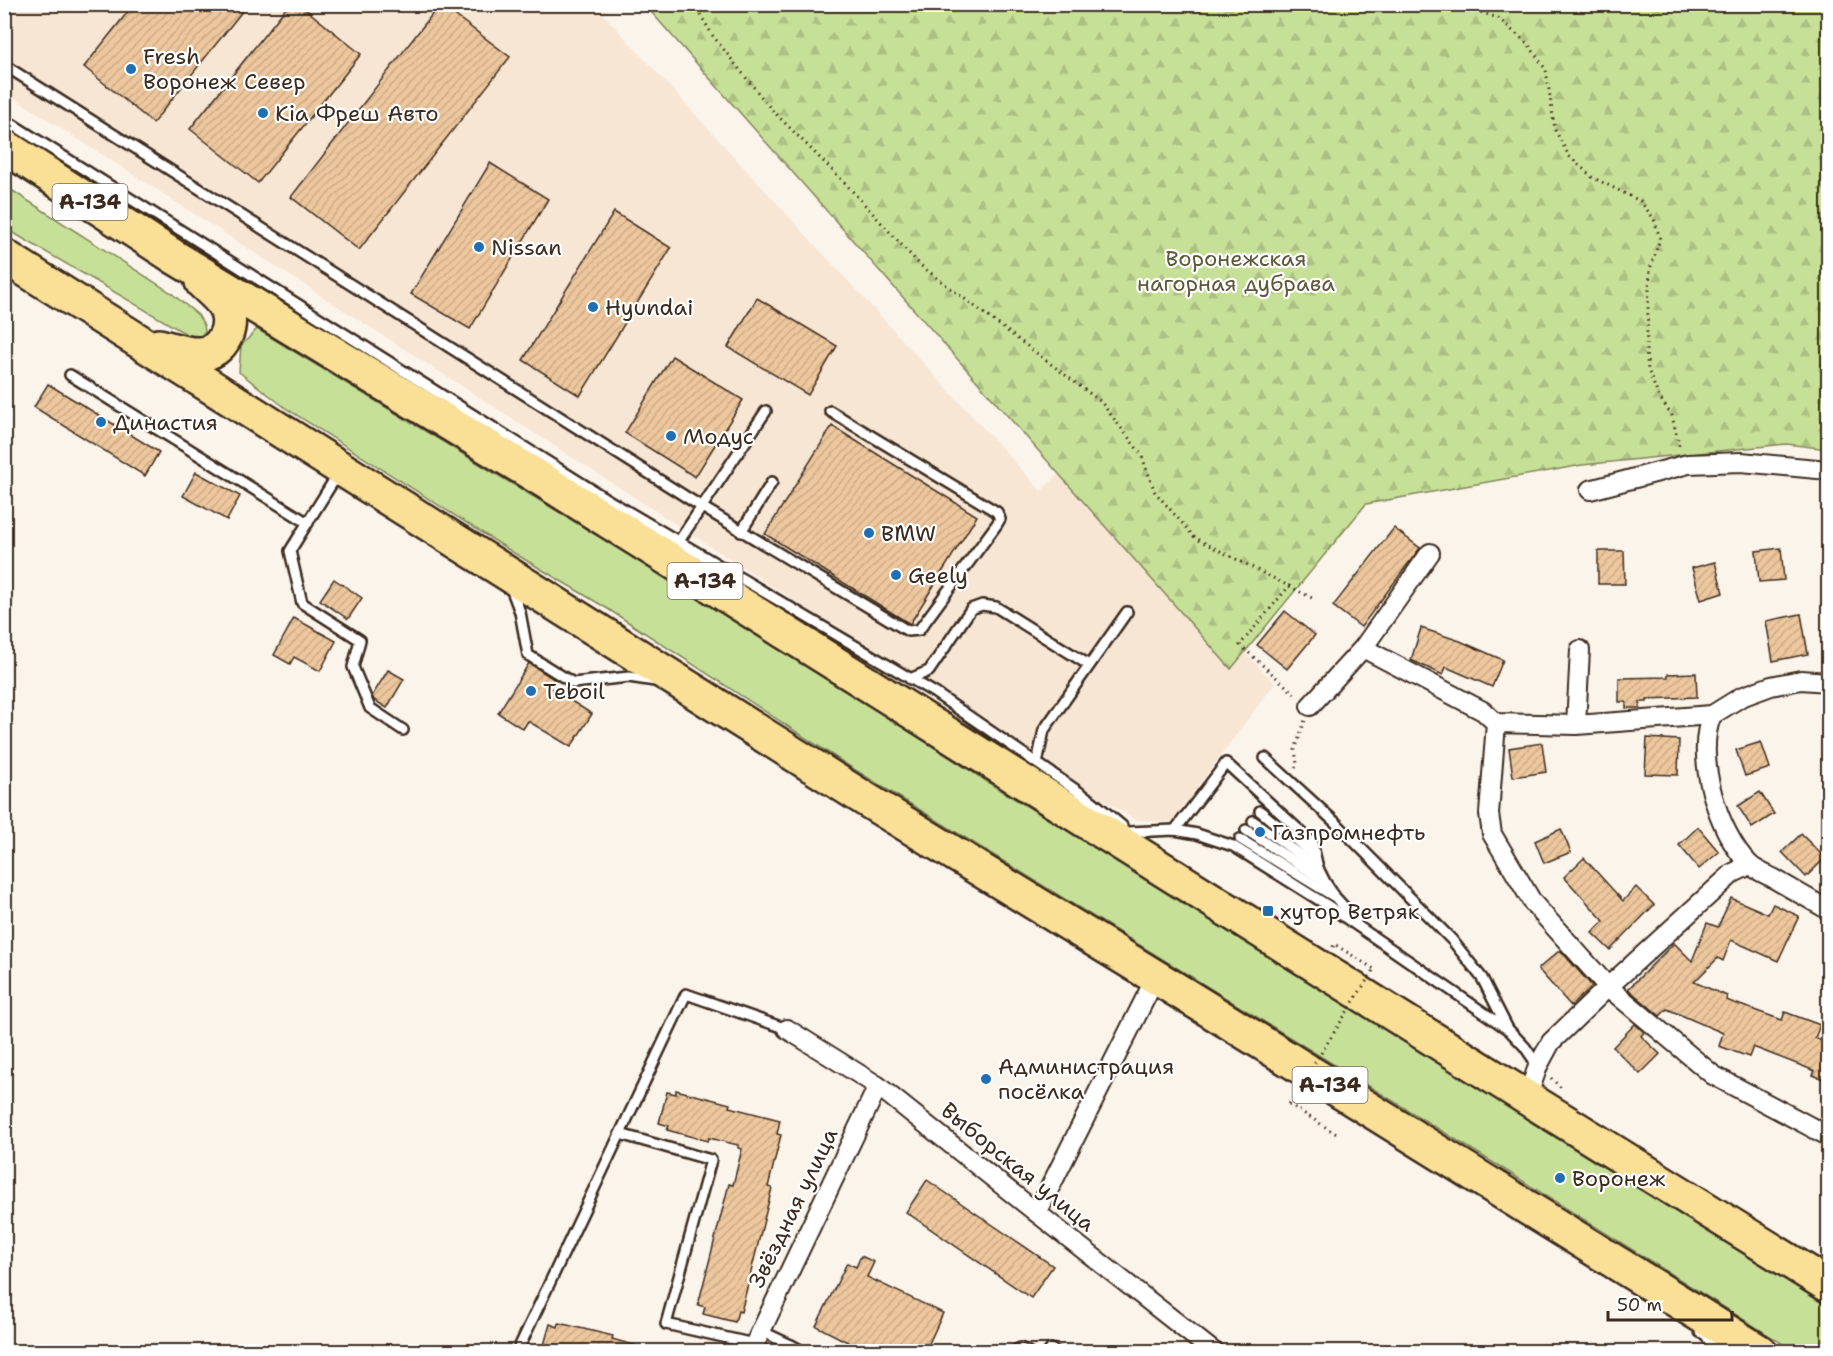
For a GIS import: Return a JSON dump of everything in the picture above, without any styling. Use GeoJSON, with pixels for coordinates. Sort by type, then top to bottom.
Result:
{"type":"FeatureCollection","features":[{"type":"Feature","properties":{"kind":"highway","name":"А-134"},"geometry":{"type":"LineString","coordinates":[[4,146],[176,258],[556,489],[1828,1285]]}},
{"type":"Feature","properties":{"kind":"highway","name":"А-134"},"geometry":{"type":"LineString","coordinates":[[4,256],[865,799],[1760,1352]]}},
{"type":"Feature","properties":{"kind":"highway","name":"А-134"},"geometry":{"type":"LineString","coordinates":[[137,339],[188,354],[202,355],[216,349],[225,339],[230,324],[225,307],[176,258]]}},
{"type":"Feature","properties":{"kind":"street"},"geometry":{"type":"LineString","coordinates":[[1590,490],[1688,464],[1741,462],[1828,470]]}},
{"type":"Feature","properties":{"kind":"street"},"geometry":{"type":"LineString","coordinates":[[1310,706],[1363,648],[1430,554]]}},
{"type":"Feature","properties":{"kind":"street"},"geometry":{"type":"LineString","coordinates":[[1363,648],[1483,711],[1496,723],[1576,725],[1712,715],[1741,697],[1771,686],[1801,680],[1828,682]]}},
{"type":"Feature","properties":{"kind":"street"},"geometry":{"type":"LineString","coordinates":[[1576,725],[1580,650]]}},
{"type":"Feature","properties":{"kind":"street"},"geometry":{"type":"LineString","coordinates":[[1712,715],[1707,726],[1706,756],[1711,792],[1726,830],[1749,865],[1828,910]]}},
{"type":"Feature","properties":{"kind":"street"},"geometry":{"type":"LineString","coordinates":[[1496,723],[1489,814],[1492,834],[1533,903],[1608,987],[1713,1075],[1828,1136]]}},
{"type":"Feature","properties":{"kind":"street"},"geometry":{"type":"LineString","coordinates":[[1527,1098],[1538,1066],[1551,1042],[1733,873],[1749,865]]}},
{"type":"Feature","properties":{"kind":"street"},"geometry":{"type":"LineString","coordinates":[[1036,1214],[1156,977]]}},
{"type":"Feature","properties":{"kind":"street","name":"Выборская улица"},"geometry":{"type":"LineString","coordinates":[[787,1029],[878,1086],[1036,1214],[1214,1352]]}},
{"type":"Feature","properties":{"kind":"street","name":"Звёздная улица"},"geometry":{"type":"LineString","coordinates":[[755,1342],[878,1086]]}},
{"type":"Feature","properties":{"kind":"lane"},"geometry":{"type":"LineString","coordinates":[[4,65],[741,532],[908,631],[914,632],[919,630],[997,524],[1000,519],[998,512],[830,411]]}},
{"type":"Feature","properties":{"kind":"lane"},"geometry":{"type":"LineString","coordinates":[[4,119],[605,498],[910,679],[1092,801],[1129,832],[1171,874]]}},
{"type":"Feature","properties":{"kind":"lane"},"geometry":{"type":"LineString","coordinates":[[70,375],[308,523]]}},
{"type":"Feature","properties":{"kind":"lane"},"geometry":{"type":"LineString","coordinates":[[680,541],[765,411]]}},
{"type":"Feature","properties":{"kind":"lane"},"geometry":{"type":"LineString","coordinates":[[342,468],[290,551],[302,603],[360,640],[353,668],[370,708],[403,730]]}},
{"type":"Feature","properties":{"kind":"lane"},"geometry":{"type":"LineString","coordinates":[[741,532],[772,482]]}},
{"type":"Feature","properties":{"kind":"lane"},"geometry":{"type":"LineString","coordinates":[[503,569],[520,612],[528,655],[573,683],[629,677],[686,685]]}},
{"type":"Feature","properties":{"kind":"lane"},"geometry":{"type":"LineString","coordinates":[[910,679],[929,671],[970,609],[982,605],[996,607],[1089,665]]}},
{"type":"Feature","properties":{"kind":"lane"},"geometry":{"type":"LineString","coordinates":[[1037,763],[1044,730],[1127,612]]}},
{"type":"Feature","properties":{"kind":"lane"},"geometry":{"type":"LineString","coordinates":[[1265,758],[1336,823],[1452,939],[1482,978],[1509,1030]]}},
{"type":"Feature","properties":{"kind":"lane"},"geometry":{"type":"LineString","coordinates":[[1175,830],[1226,763],[1312,842],[1313,854],[1325,882],[1335,897],[1368,933]]}},
{"type":"Feature","properties":{"kind":"lane"},"geometry":{"type":"LineString","coordinates":[[1237,843],[1267,801]]}},
{"type":"Feature","properties":{"kind":"lane"},"geometry":{"type":"LineString","coordinates":[[1260,811],[1313,854]]}},
{"type":"Feature","properties":{"kind":"lane"},"geometry":{"type":"LineString","coordinates":[[1253,821],[1318,868]]}},
{"type":"Feature","properties":{"kind":"lane"},"geometry":{"type":"LineString","coordinates":[[1129,832],[1175,830],[1237,843],[1335,897]]}},
{"type":"Feature","properties":{"kind":"lane"},"geometry":{"type":"LineString","coordinates":[[1246,830],[1325,882]]}},
{"type":"Feature","properties":{"kind":"lane"},"geometry":{"type":"LineString","coordinates":[[1237,843],[1509,1030],[1538,1066]]}},
{"type":"Feature","properties":{"kind":"lane"},"geometry":{"type":"LineString","coordinates":[[517,1352],[686,994],[787,1029]]}},
{"type":"Feature","properties":{"kind":"lane"},"geometry":{"type":"LineString","coordinates":[[620,1134],[711,1160],[666,1324],[804,1352]]}},
{"type":"Feature","properties":{"kind":"lane"},"geometry":{"type":"LineString","coordinates":[[1452,1160],[1502,1204]]}},
{"type":"Feature","properties":{"kind":"lane"},"geometry":{"type":"LineString","coordinates":[[1696,1329],[1706,1335],[1715,1352]]}},
{"type":"Feature","properties":{"kind":"lane"},"geometry":{"type":"LineString","coordinates":[[1706,1335],[1706,1352]]}},
{"type":"Feature","properties":{"kind":"lane"},"geometry":{"type":"LineString","coordinates":[[1013,1352],[1020,1348],[1028,1352]]}},
{"type":"Feature","properties":{"kind":"lane"},"geometry":{"type":"LineString","coordinates":[[1049,1352],[1051,1349],[1056,1352]]}},
{"type":"Feature","properties":{"kind":"path"},"geometry":{"type":"LineString","coordinates":[[694,4],[713,36],[771,109],[843,181],[920,265],[1101,402],[1140,454],[1155,492],[1195,538],[1312,598]]}},
{"type":"Feature","properties":{"kind":"path"},"geometry":{"type":"LineString","coordinates":[[1440,4],[1466,7],[1498,18],[1528,45],[1546,70],[1556,130],[1569,156],[1592,177],[1640,201],[1654,219],[1660,239],[1650,269],[1646,351],[1648,370],[1658,395],[1672,416],[1678,444],[1688,464]]}},
{"type":"Feature","properties":{"kind":"path"},"geometry":{"type":"LineString","coordinates":[[1288,781],[1297,764],[1295,750],[1310,706],[1240,645],[1290,585]]}},
{"type":"Feature","properties":{"kind":"path"},"geometry":{"type":"LineString","coordinates":[[1334,944],[1374,969],[1289,1104],[1338,1135]]}},
{"type":"Feature","properties":{"kind":"shaded area"},"geometry":{"type":"Polygon","coordinates":[[[4,5],[612,5],[604,15],[1041,491],[1062,471],[1275,683],[1171,822],[1135,820],[5,92],[4,5]]]}},
{"type":"Feature","properties":{"kind":"green space","name":"Воронежская нагорная дубрава"},"geometry":{"type":"Polygon","coordinates":[[[645,5],[1828,5],[1828,449],[1786,444],[1582,465],[1366,504],[1231,669],[645,5]]]}},
{"type":"Feature","properties":{"kind":"green space"},"geometry":{"type":"Polygon","coordinates":[[[5,186],[170,292],[198,315],[205,331],[200,337],[193,338],[5,228],[5,186]]]}},
{"type":"Feature","properties":{"kind":"green space"},"geometry":{"type":"Polygon","coordinates":[[[257,329],[753,630],[1003,792],[1259,945],[1828,1301],[1828,1351],[1794,1351],[1502,1168],[852,768],[608,609],[514,553],[287,409],[239,372],[241,346],[257,329]]]}},
{"type":"Feature","properties":{"kind":"building"},"geometry":{"type":"Polygon","coordinates":[[[134,4],[248,4],[153,123],[84,67],[134,4]]]}},
{"type":"Feature","properties":{"kind":"building"},"geometry":{"type":"Polygon","coordinates":[[[289,4],[299,4],[361,54],[258,183],[190,129],[289,4]]]}},
{"type":"Feature","properties":{"kind":"building"},"geometry":{"type":"Polygon","coordinates":[[[440,4],[510,57],[359,250],[291,197],[440,4]]]}},
{"type":"Feature","properties":{"kind":"building"},"geometry":{"type":"Polygon","coordinates":[[[490,163],[548,199],[470,329],[411,294],[490,163]]]}},
{"type":"Feature","properties":{"kind":"building"},"geometry":{"type":"Polygon","coordinates":[[[614,212],[671,248],[580,396],[523,360],[614,212]]]}},
{"type":"Feature","properties":{"kind":"building"},"geometry":{"type":"Polygon","coordinates":[[[757,298],[837,346],[808,395],[728,347],[757,298]]]}},
{"type":"Feature","properties":{"kind":"building"},"geometry":{"type":"Polygon","coordinates":[[[672,356],[743,400],[695,477],[625,433],[672,356]]]}},
{"type":"Feature","properties":{"kind":"building"},"geometry":{"type":"Polygon","coordinates":[[[48,384],[159,452],[145,476],[34,407],[48,384]]]}},
{"type":"Feature","properties":{"kind":"building"},"geometry":{"type":"Polygon","coordinates":[[[832,426],[977,516],[910,624],[765,534],[832,426]]]}},
{"type":"Feature","properties":{"kind":"building"},"geometry":{"type":"Polygon","coordinates":[[[196,472],[240,496],[227,520],[183,496],[196,472]]]}},
{"type":"Feature","properties":{"kind":"building"},"geometry":{"type":"Polygon","coordinates":[[[1394,528],[1420,548],[1361,627],[1333,606],[1394,528]]]}},
{"type":"Feature","properties":{"kind":"building"},"geometry":{"type":"Polygon","coordinates":[[[1781,548],[1784,580],[1759,582],[1756,551],[1781,548]]]}},
{"type":"Feature","properties":{"kind":"building"},"geometry":{"type":"Polygon","coordinates":[[[1598,551],[1624,551],[1625,584],[1598,584],[1598,551]]]}},
{"type":"Feature","properties":{"kind":"building"},"geometry":{"type":"Polygon","coordinates":[[[1715,562],[1723,593],[1701,600],[1692,568],[1715,562]]]}},
{"type":"Feature","properties":{"kind":"building"},"geometry":{"type":"Polygon","coordinates":[[[334,579],[362,598],[348,619],[320,600],[334,579]]]}},
{"type":"Feature","properties":{"kind":"building"},"geometry":{"type":"Polygon","coordinates":[[[1285,611],[1315,635],[1287,669],[1257,645],[1285,611]]]}},
{"type":"Feature","properties":{"kind":"building"},"geometry":{"type":"Polygon","coordinates":[[[1801,614],[1808,654],[1773,661],[1766,621],[1801,614]]]}},
{"type":"Feature","properties":{"kind":"building"},"geometry":{"type":"Polygon","coordinates":[[[294,618],[336,641],[320,671],[294,657],[290,664],[274,655],[294,618]]]}},
{"type":"Feature","properties":{"kind":"building"},"geometry":{"type":"Polygon","coordinates":[[[1421,628],[1460,641],[1503,660],[1492,687],[1446,667],[1443,675],[1411,660],[1421,628]]]}},
{"type":"Feature","properties":{"kind":"building"},"geometry":{"type":"Polygon","coordinates":[[[529,663],[554,679],[549,687],[592,714],[571,747],[528,721],[523,729],[498,713],[529,663]]]}},
{"type":"Feature","properties":{"kind":"building"},"geometry":{"type":"Polygon","coordinates":[[[388,670],[404,679],[387,708],[374,700],[372,696],[388,670]]]}},
{"type":"Feature","properties":{"kind":"building"},"geometry":{"type":"Polygon","coordinates":[[[1696,673],[1697,697],[1647,699],[1647,702],[1640,702],[1640,708],[1626,708],[1626,702],[1619,702],[1619,678],[1668,677],[1668,674],[1696,673]]]}},
{"type":"Feature","properties":{"kind":"building"},"geometry":{"type":"Polygon","coordinates":[[[1647,738],[1679,740],[1678,775],[1645,774],[1647,738]]]}},
{"type":"Feature","properties":{"kind":"building"},"geometry":{"type":"Polygon","coordinates":[[[1761,742],[1770,768],[1745,776],[1736,750],[1761,742]]]}},
{"type":"Feature","properties":{"kind":"building"},"geometry":{"type":"Polygon","coordinates":[[[1542,743],[1546,772],[1513,777],[1509,748],[1542,743]]]}},
{"type":"Feature","properties":{"kind":"building"},"geometry":{"type":"Polygon","coordinates":[[[1760,792],[1774,814],[1752,828],[1738,806],[1760,792]]]}},
{"type":"Feature","properties":{"kind":"building"},"geometry":{"type":"Polygon","coordinates":[[[1698,827],[1719,852],[1699,869],[1679,845],[1698,827]]]}},
{"type":"Feature","properties":{"kind":"building"},"geometry":{"type":"Polygon","coordinates":[[[1561,829],[1571,852],[1544,863],[1535,841],[1561,829]]]}},
{"type":"Feature","properties":{"kind":"building"},"geometry":{"type":"Polygon","coordinates":[[[1801,834],[1825,858],[1806,877],[1782,852],[1801,834]]]}},
{"type":"Feature","properties":{"kind":"building"},"geometry":{"type":"Polygon","coordinates":[[[1584,858],[1623,901],[1636,887],[1654,905],[1610,950],[1592,933],[1604,921],[1564,877],[1584,858]]]}},
{"type":"Feature","properties":{"kind":"building"},"geometry":{"type":"Polygon","coordinates":[[[1731,898],[1768,914],[1773,904],[1799,916],[1778,961],[1731,940],[1723,961],[1718,958],[1694,982],[1727,996],[1726,1000],[1782,1020],[1785,1012],[1820,1025],[1815,1038],[1827,1043],[1828,1039],[1828,1081],[1813,1075],[1815,1071],[1753,1047],[1749,1057],[1719,1046],[1723,1033],[1667,1009],[1660,1016],[1628,989],[1674,943],[1692,961],[1707,923],[1718,927],[1731,898]]]}},
{"type":"Feature","properties":{"kind":"building"},"geometry":{"type":"Polygon","coordinates":[[[1560,950],[1592,986],[1571,1006],[1538,969],[1560,950]]]}},
{"type":"Feature","properties":{"kind":"building"},"geometry":{"type":"Polygon","coordinates":[[[1635,1024],[1644,1032],[1641,1036],[1660,1054],[1640,1074],[1613,1047],[1635,1024]]]}},
{"type":"Feature","properties":{"kind":"building"},"geometry":{"type":"Polygon","coordinates":[[[676,1090],[780,1120],[777,1134],[781,1135],[768,1187],[772,1188],[741,1312],[738,1311],[735,1322],[703,1314],[705,1307],[698,1305],[729,1184],[733,1185],[742,1149],[738,1148],[738,1145],[709,1138],[708,1141],[667,1130],[669,1126],[659,1123],[667,1092],[676,1094],[676,1090]]]}},
{"type":"Feature","properties":{"kind":"building"},"geometry":{"type":"Polygon","coordinates":[[[927,1180],[1053,1266],[1031,1298],[906,1212],[927,1180]]]}},
{"type":"Feature","properties":{"kind":"building"},"geometry":{"type":"Polygon","coordinates":[[[861,1256],[874,1262],[867,1277],[943,1313],[925,1352],[867,1352],[816,1326],[847,1263],[856,1267],[861,1256]]]}},
{"type":"Feature","properties":{"kind":"building"},"geometry":{"type":"Polygon","coordinates":[[[559,1323],[613,1336],[612,1339],[641,1347],[641,1352],[542,1352],[550,1324],[558,1327],[559,1323]]]}},
{"type":"Feature","properties":{"kind":"place","name":"Fresh Воронеж Север"},"geometry":{"type":"Point","coordinates":[131,69]}},
{"type":"Feature","properties":{"kind":"place","name":"Kia Фреш Авто"},"geometry":{"type":"Point","coordinates":[263,113]}},
{"type":"Feature","properties":{"kind":"place","name":"Nissan"},"geometry":{"type":"Point","coordinates":[479,247]}},
{"type":"Feature","properties":{"kind":"place","name":"Hyundai"},"geometry":{"type":"Point","coordinates":[593,307]}},
{"type":"Feature","properties":{"kind":"place","name":"Династия"},"geometry":{"type":"Point","coordinates":[101,422]}},
{"type":"Feature","properties":{"kind":"place","name":"Модус"},"geometry":{"type":"Point","coordinates":[671,436]}},
{"type":"Feature","properties":{"kind":"place","name":"BMW"},"geometry":{"type":"Point","coordinates":[869,533]}},
{"type":"Feature","properties":{"kind":"place","name":"Geely"},"geometry":{"type":"Point","coordinates":[896,575]}},
{"type":"Feature","properties":{"kind":"place","name":"Teboil"},"geometry":{"type":"Point","coordinates":[531,691]}},
{"type":"Feature","properties":{"kind":"place","name":"Газпромнефть"},"geometry":{"type":"Point","coordinates":[1260,832]}},
{"type":"Feature","properties":{"kind":"place","name":"хутор Ветряк"},"geometry":{"type":"Point","coordinates":[1268,911]}},
{"type":"Feature","properties":{"kind":"place","name":"Администрация посёлка"},"geometry":{"type":"Point","coordinates":[986,1079]}},
{"type":"Feature","properties":{"kind":"place","name":"Воронеж"},"geometry":{"type":"Point","coordinates":[1560,1178]}}]}
